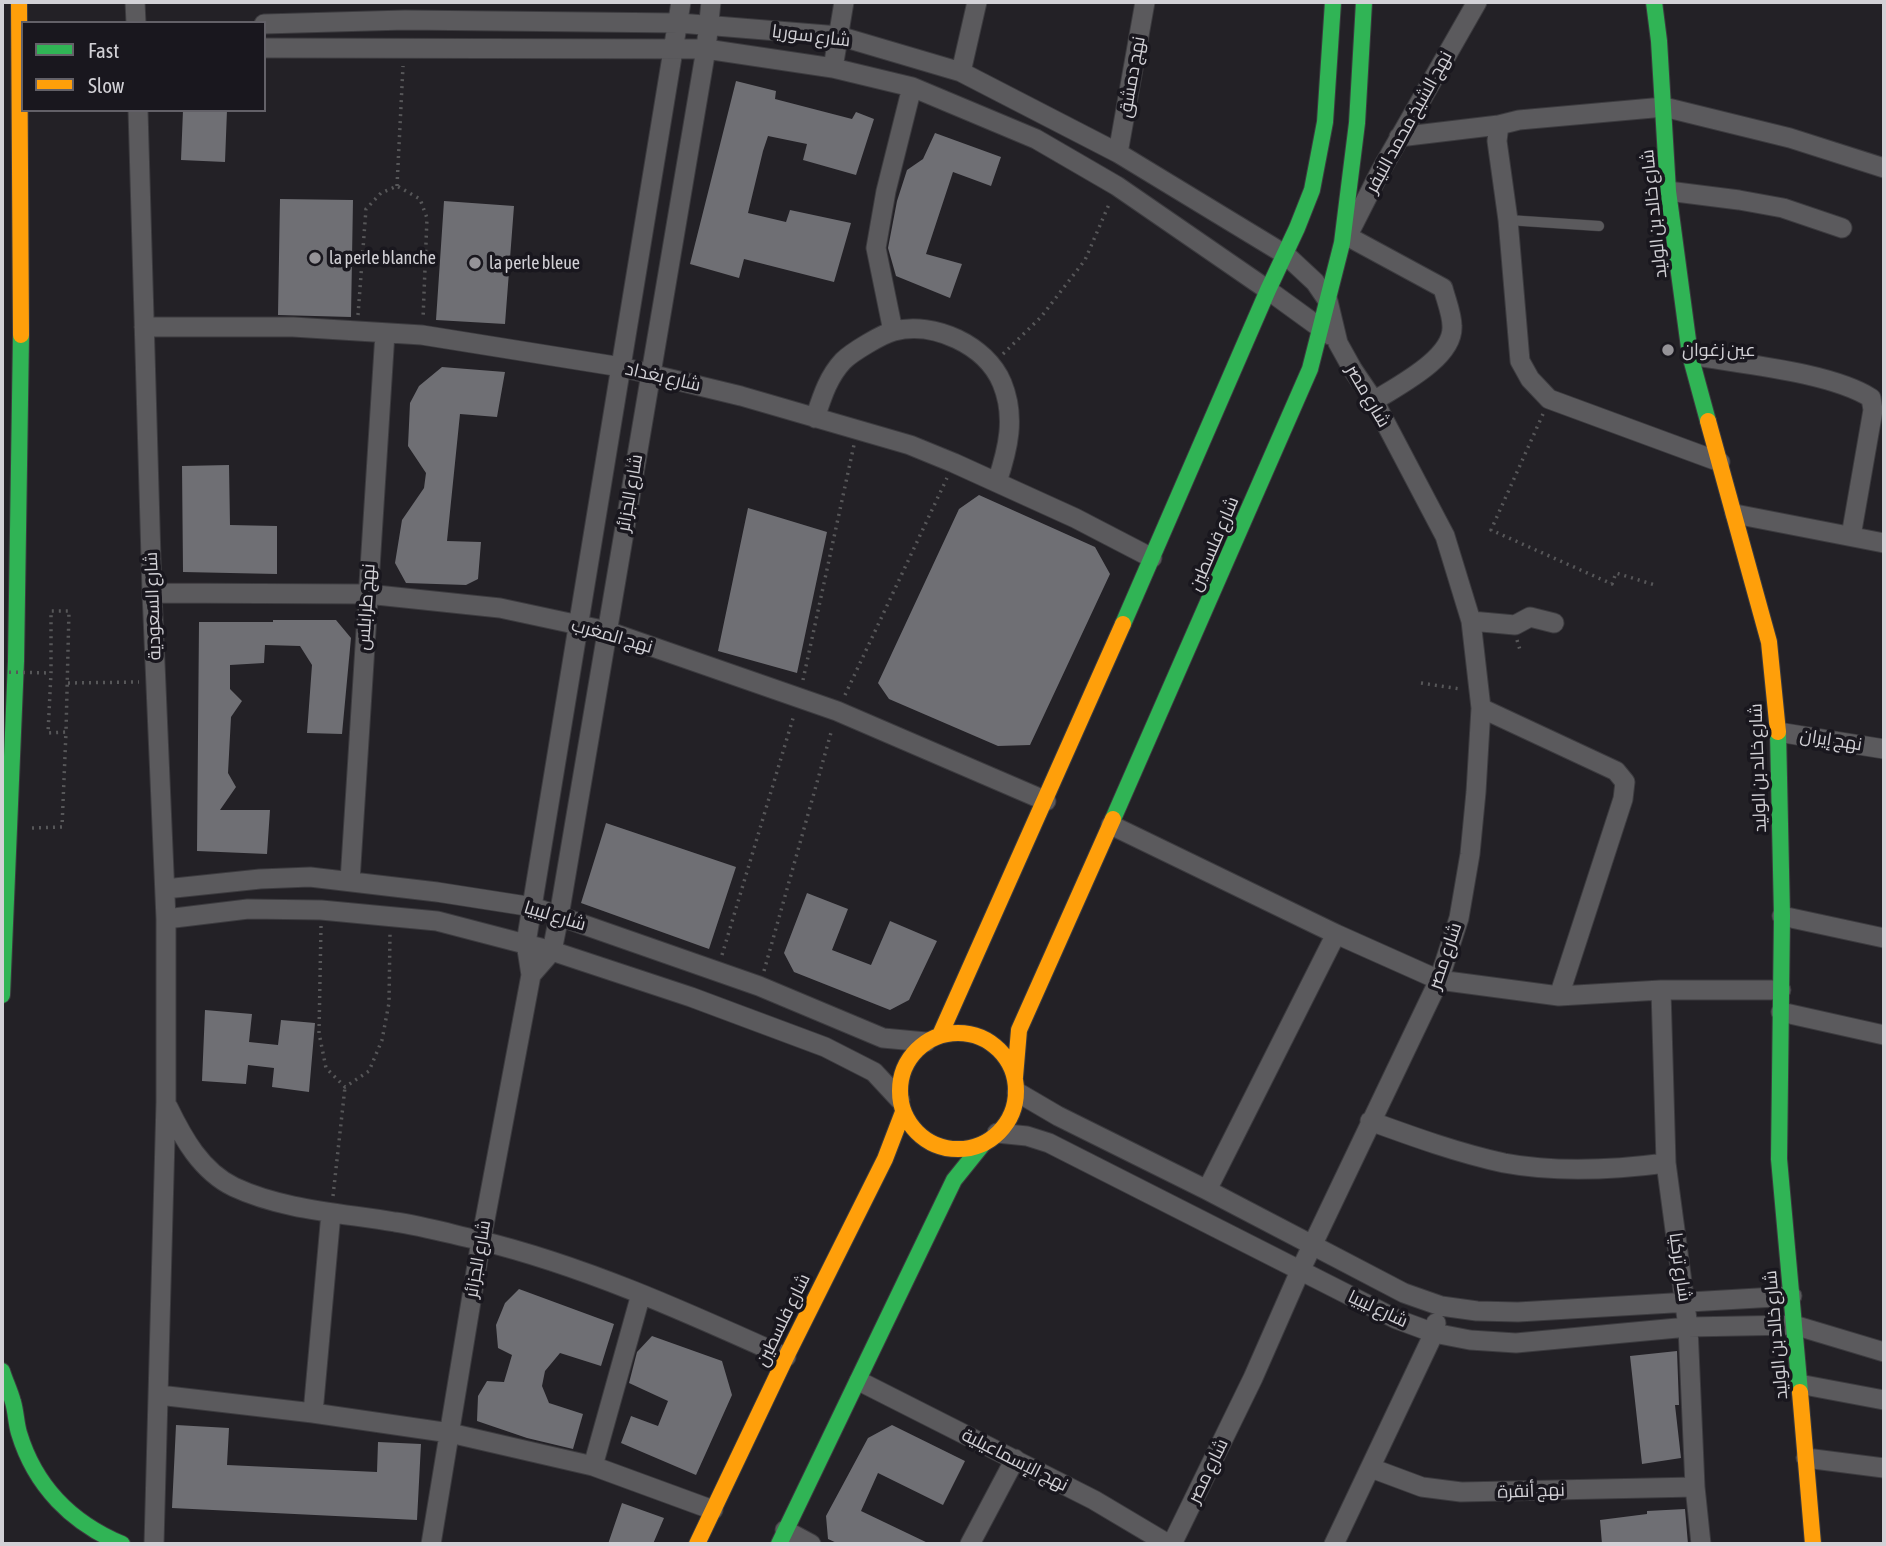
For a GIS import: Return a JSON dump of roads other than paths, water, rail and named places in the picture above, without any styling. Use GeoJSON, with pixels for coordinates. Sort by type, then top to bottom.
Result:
{"type":"FeatureCollection","features":[{"type":"Feature","properties":{"kind":"main road"},"geometry":{"type":"LineString","coordinates":[[2,995],[16,661],[21,381],[19,2]]}},
{"type":"Feature","properties":{"kind":"main road"},"geometry":{"type":"LineString","coordinates":[[933,1038],[1046,801],[1268,289],[1286,255],[1312,190],[1328,83],[1333,2]]}},
{"type":"Feature","properties":{"kind":"main road","name":"شارع فلسطين"},"geometry":{"type":"LineString","coordinates":[[1016,1084],[1019,1030],[1303,387],[1345,240],[1357,123],[1364,2]]}},
{"type":"Feature","properties":{"kind":"main road","name":"شارع خالد بن الوليد"},"geometry":{"type":"LineString","coordinates":[[1654,2],[1664,107],[1668,191],[1690,355],[1769,642],[1778,732],[1782,916],[1779,1159],[1814,1544]]}},
{"type":"Feature","properties":{"kind":"main road"},"geometry":{"type":"LineString","coordinates":[[782,1537],[954,1180],[1007,1124],[1014,1109],[1016,1084],[1008,1059],[995,1045],[978,1035],[959,1032],[933,1038],[913,1053],[904,1067],[900,1084],[902,1106],[911,1125],[922,1137],[951,1149],[967,1149],[990,1139]]}},
{"type":"Feature","properties":{"kind":"main road","name":"شارع فلسطين"},"geometry":{"type":"LineString","coordinates":[[697,1544],[885,1159],[902,1106]]}},
{"type":"Feature","properties":{"kind":"main road"},"geometry":{"type":"LineString","coordinates":[[2,1371],[19,1436],[45,1488],[71,1517],[92,1531],[122,1544]]}},
{"type":"Feature","properties":{"kind":"street"},"geometry":{"type":"LineString","coordinates":[[135,2],[136,21]]}},
{"type":"Feature","properties":{"kind":"street","name":"شارع الجزائر"},"geometry":{"type":"LineString","coordinates":[[431,1544],[481,1241],[531,975],[526,943],[681,2]]}},
{"type":"Feature","properties":{"kind":"street","name":"شارع الجزائر"},"geometry":{"type":"LineString","coordinates":[[531,975],[552,951],[559,916],[706,50],[711,2]]}},
{"type":"Feature","properties":{"kind":"street"},"geometry":{"type":"LineString","coordinates":[[833,68],[844,2]]}},
{"type":"Feature","properties":{"kind":"street"},"geometry":{"type":"LineString","coordinates":[[961,72],[977,2]]}},
{"type":"Feature","properties":{"kind":"street","name":"نهج دمشق"},"geometry":{"type":"LineString","coordinates":[[1118,153],[1145,2]]}},
{"type":"Feature","properties":{"kind":"street","name":"نهج الشيخ محمد النيفر"},"geometry":{"type":"LineString","coordinates":[[1345,240],[1399,137],[1477,2]]}},
{"type":"Feature","properties":{"kind":"street"},"geometry":{"type":"LineString","coordinates":[[404,47],[406,11]]}},
{"type":"Feature","properties":{"kind":"street","name":"شارع سوريا"},"geometry":{"type":"LineString","coordinates":[[266,24],[406,11],[679,23],[839,36],[961,72],[1118,153],[1286,255],[1315,282],[1328,300]]}},
{"type":"Feature","properties":{"kind":"street","name":"شارع سوريا"},"geometry":{"type":"LineString","coordinates":[[266,48],[706,50],[833,68],[912,87],[1036,139],[1138,201],[1321,327]]}},
{"type":"Feature","properties":{"kind":"street"},"geometry":{"type":"LineString","coordinates":[[893,331],[876,248],[886,191],[912,87]]}},
{"type":"Feature","properties":{"kind":"street"},"geometry":{"type":"LineString","coordinates":[[1399,137],[1499,125],[1519,120],[1664,107],[1790,138],[1884,168]]}},
{"type":"Feature","properties":{"kind":"street","name":"شارع السعودية"},"geometry":{"type":"LineString","coordinates":[[138,112],[152,593],[166,919],[166,1102],[154,1544]]}},
{"type":"Feature","properties":{"kind":"street"},"geometry":{"type":"LineString","coordinates":[[1499,125],[1497,141],[1508,220],[1520,361],[1530,379],[1549,399],[1720,462]]}},
{"type":"Feature","properties":{"kind":"street"},"geometry":{"type":"LineString","coordinates":[[1138,201],[1155,175]]}},
{"type":"Feature","properties":{"kind":"street"},"geometry":{"type":"LineString","coordinates":[[1668,191],[1783,208],[1842,228]]}},
{"type":"Feature","properties":{"kind":"street"},"geometry":{"type":"LineString","coordinates":[[1345,240],[1443,288],[1453,328],[1448,345],[1436,359],[1374,401]]}},
{"type":"Feature","properties":{"kind":"street","name":"شارع مصر"},"geometry":{"type":"LineString","coordinates":[[1328,300],[1338,343]]}},
{"type":"Feature","properties":{"kind":"street","name":"شارع بغداد"},"geometry":{"type":"LineString","coordinates":[[144,327],[243,325],[422,335],[621,367],[741,396],[910,445],[998,482],[1152,558]]}},
{"type":"Feature","properties":{"kind":"street","name":"شارع مصر"},"geometry":{"type":"LineString","coordinates":[[1170,1544],[1254,1378],[1300,1271],[1439,980],[1459,918],[1470,854],[1480,700],[1471,621],[1445,536],[1374,401],[1338,343],[1321,327]]}},
{"type":"Feature","properties":{"kind":"street"},"geometry":{"type":"LineString","coordinates":[[815,418],[827,383],[844,359],[893,331],[919,329],[946,335],[971,346],[991,365],[1002,383],[1009,412],[1009,448],[998,482]]}},
{"type":"Feature","properties":{"kind":"street","name":"نهج طرابلس"},"geometry":{"type":"LineString","coordinates":[[349,881],[385,333]]}},
{"type":"Feature","properties":{"kind":"street"},"geometry":{"type":"LineString","coordinates":[[1690,355],[1825,381],[1861,392],[1871,398],[1873,410],[1851,536]]}},
{"type":"Feature","properties":{"kind":"street"},"geometry":{"type":"LineString","coordinates":[[1735,514],[1884,543]]}},
{"type":"Feature","properties":{"kind":"street","name":"نهج المغرب"},"geometry":{"type":"LineString","coordinates":[[152,593],[366,594],[500,608],[607,631],[837,711],[1046,801]]}},
{"type":"Feature","properties":{"kind":"street"},"geometry":{"type":"LineString","coordinates":[[1471,621],[1515,625],[1530,617],[1555,623]]}},
{"type":"Feature","properties":{"kind":"street"},"geometry":{"type":"LineString","coordinates":[[1480,700],[1616,771],[1625,782],[1623,799],[1559,996]]}},
{"type":"Feature","properties":{"kind":"street","name":"نهج إيران"},"geometry":{"type":"LineString","coordinates":[[1778,732],[1884,749]]}},
{"type":"Feature","properties":{"kind":"street"},"geometry":{"type":"LineString","coordinates":[[1111,825],[1336,934],[1439,980],[1559,996],[1661,990],[1782,990]]}},
{"type":"Feature","properties":{"kind":"street","name":"شارع ليبيا"},"geometry":{"type":"LineString","coordinates":[[165,889],[260,878],[310,877],[533,907],[759,986],[883,1038],[933,1038]]}},
{"type":"Feature","properties":{"kind":"street","name":"شارع ليبيا"},"geometry":{"type":"LineString","coordinates":[[166,919],[248,909],[321,909],[437,921],[526,943],[691,997],[825,1047],[874,1072],[902,1106]]}},
{"type":"Feature","properties":{"kind":"street"},"geometry":{"type":"LineString","coordinates":[[1782,916],[1884,938]]}},
{"type":"Feature","properties":{"kind":"street"},"geometry":{"type":"LineString","coordinates":[[1207,1190],[1336,934]]}},
{"type":"Feature","properties":{"kind":"street","name":"شارع تركيا"},"geometry":{"type":"LineString","coordinates":[[1661,990],[1666,1163],[1688,1327],[1695,1487],[1701,1544]]}},
{"type":"Feature","properties":{"kind":"street"},"geometry":{"type":"LineString","coordinates":[[1781,1013],[1884,1035]]}},
{"type":"Feature","properties":{"kind":"street","name":"شارع ليبيا"},"geometry":{"type":"LineString","coordinates":[[1016,1084],[1058,1116],[1404,1293],[1441,1306],[1477,1311],[1518,1312],[1792,1296]]}},
{"type":"Feature","properties":{"kind":"street"},"geometry":{"type":"LineString","coordinates":[[166,1102],[183,1139],[204,1166],[232,1186],[265,1198],[331,1213],[397,1222],[481,1241],[560,1265],[641,1294],[786,1357]]}},
{"type":"Feature","properties":{"kind":"street"},"geometry":{"type":"LineString","coordinates":[[1370,1121],[1439,1146],[1506,1163],[1566,1169],[1605,1169],[1666,1163]]}},
{"type":"Feature","properties":{"kind":"street","name":"شارع ليبيا"},"geometry":{"type":"LineString","coordinates":[[990,1139],[1027,1136],[1049,1143],[1396,1319],[1434,1333],[1470,1340],[1516,1343],[1688,1327],[1794,1325],[1884,1352]]}},
{"type":"Feature","properties":{"kind":"street"},"geometry":{"type":"LineString","coordinates":[[313,1413],[331,1213]]}},
{"type":"Feature","properties":{"kind":"street"},"geometry":{"type":"LineString","coordinates":[[593,1466],[641,1294]]}},
{"type":"Feature","properties":{"kind":"street"},"geometry":{"type":"LineString","coordinates":[[1334,1544],[1434,1333],[1441,1306]]}},
{"type":"Feature","properties":{"kind":"street","name":"نهج الإسماعيلية"},"geometry":{"type":"LineString","coordinates":[[859,1381],[1094,1500],[1170,1544]]}},
{"type":"Feature","properties":{"kind":"street"},"geometry":{"type":"LineString","coordinates":[[1799,1384],[1884,1400]]}},
{"type":"Feature","properties":{"kind":"street"},"geometry":{"type":"LineString","coordinates":[[159,1395],[450,1433],[593,1466],[713,1510]]}},
{"type":"Feature","properties":{"kind":"street"},"geometry":{"type":"LineString","coordinates":[[1806,1458],[1884,1468]]}},
{"type":"Feature","properties":{"kind":"street"},"geometry":{"type":"LineString","coordinates":[[970,1544],[1015,1459]]}},
{"type":"Feature","properties":{"kind":"street","name":"نهج أنقرة"},"geometry":{"type":"LineString","coordinates":[[1371,1468],[1422,1487],[1461,1492],[1695,1487]]}},
{"type":"Feature","properties":{"kind":"street"},"geometry":{"type":"LineString","coordinates":[[782,1537],[811,1544]]}},
{"type":"Feature","properties":{"kind":"lane"},"geometry":{"type":"LineString","coordinates":[[1508,220],[1599,226]]}},
{"type":"Feature","properties":{"kind":"place","name":"la perle blanche"},"geometry":{"type":"Point","coordinates":[315,258]}},
{"type":"Feature","properties":{"kind":"place","name":"la perle bleue"},"geometry":{"type":"Point","coordinates":[475,263]}},
{"type":"Feature","properties":{"kind":"place","name":"عين زغوان"},"geometry":{"type":"Point","coordinates":[1668,350]}}]}
